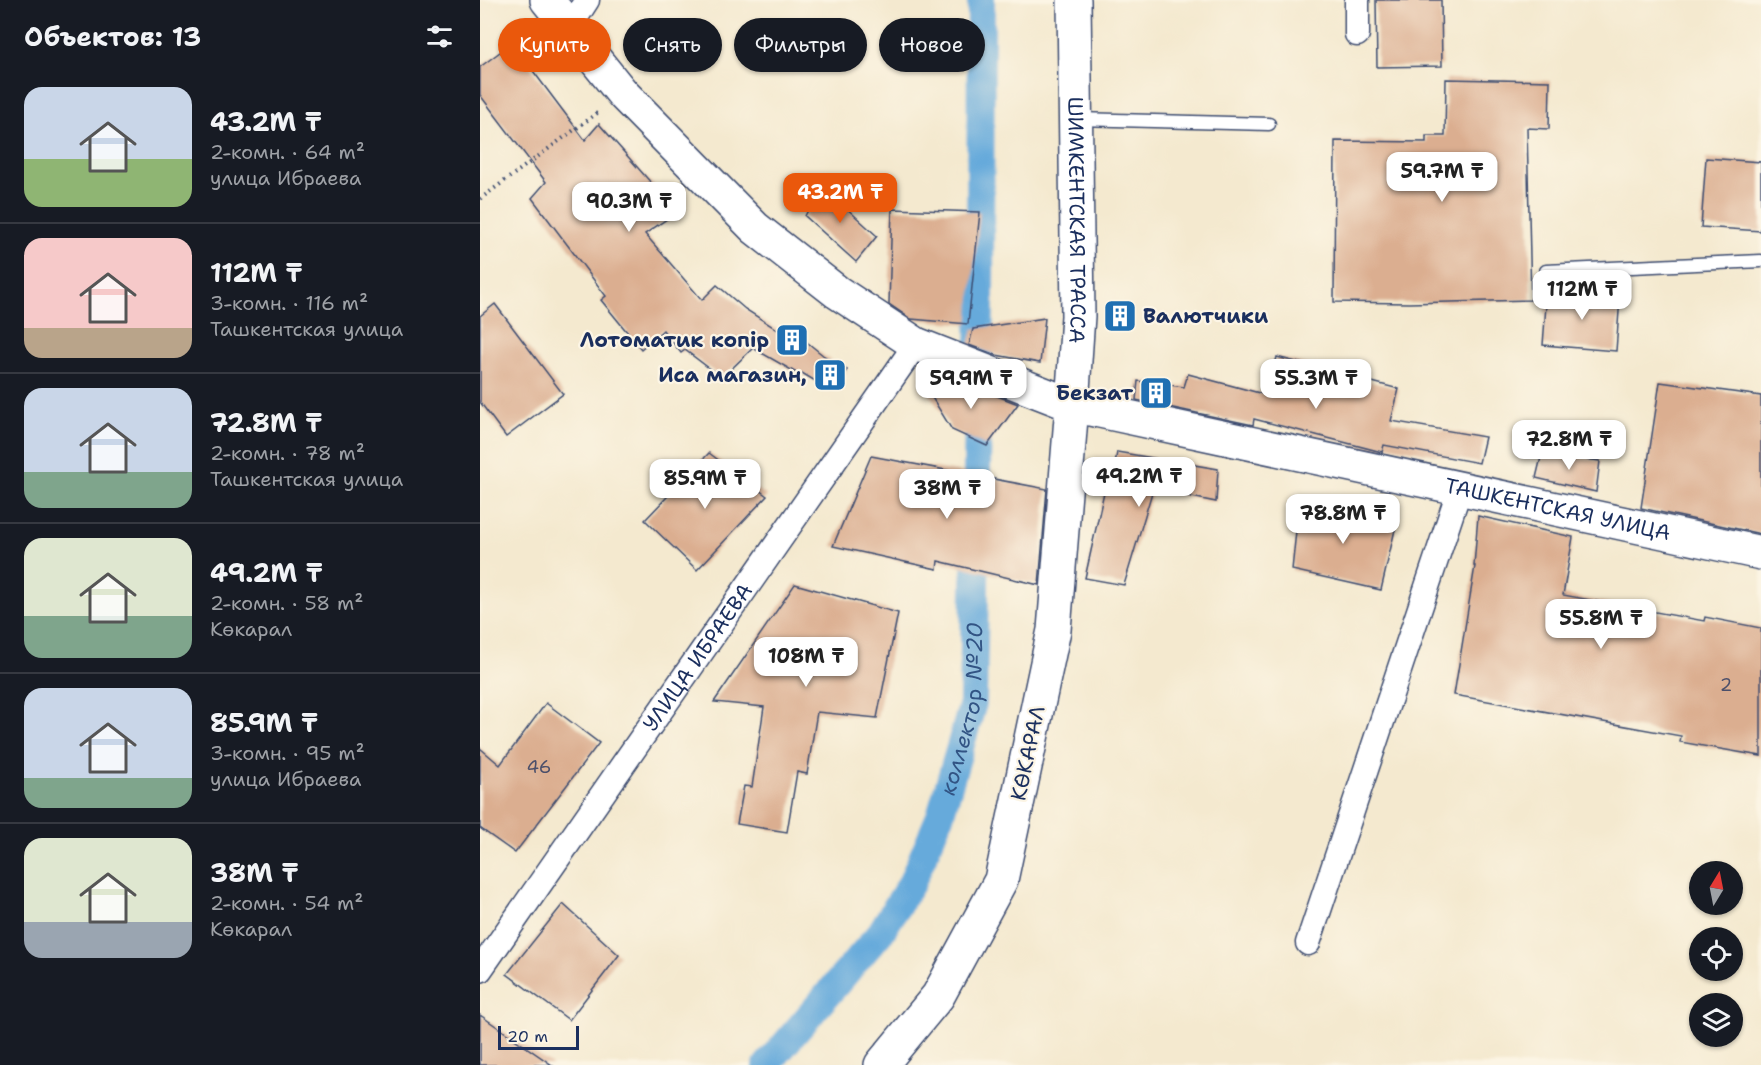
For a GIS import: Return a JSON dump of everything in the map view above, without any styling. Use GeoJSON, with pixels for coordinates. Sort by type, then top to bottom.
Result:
{"type":"FeatureCollection","features":[{"type":"Feature","properties":{"kind":"main road","name":"ТАШКЕНТСКАЯ УЛИЦА"},"geometry":{"type":"LineString","coordinates":[[547,0],[561,18]]}},
{"type":"Feature","properties":{"kind":"main road","name":"ШИМКЕНТСКАЯ ТРАССА"},"geometry":{"type":"LineString","coordinates":[[1072,405],[1078,316],[1074,0]]}},
{"type":"Feature","properties":{"kind":"main road","name":"ТАШКЕНТСКАЯ УЛИЦА"},"geometry":{"type":"LineString","coordinates":[[605,72],[623,94],[756,228],[837,292],[916,344],[1072,405],[1761,553]]}},
{"type":"Feature","properties":{"kind":"main road","name":"КӨКАРАЛ"},"geometry":{"type":"LineString","coordinates":[[881,1065],[938,996],[1001,880],[1054,630],[1072,405]]}},
{"type":"Feature","properties":{"kind":"street"},"geometry":{"type":"LineString","coordinates":[[575,18],[587,0]]}},
{"type":"Feature","properties":{"kind":"street"},"geometry":{"type":"LineString","coordinates":[[1357,0],[1357,34]]}},
{"type":"Feature","properties":{"kind":"street","name":"УЛИЦА ИБРАЕВА"},"geometry":{"type":"LineString","coordinates":[[480,970],[916,344]]}},
{"type":"Feature","properties":{"kind":"street"},"geometry":{"type":"LineString","coordinates":[[1308,943],[1460,488]]}},
{"type":"Feature","properties":{"kind":"lane"},"geometry":{"type":"LineString","coordinates":[[1076,119],[1269,124]]}},
{"type":"Feature","properties":{"kind":"lane"},"geometry":{"type":"LineString","coordinates":[[1546,271],[1761,261]]}},
{"type":"Feature","properties":{"kind":"path"},"geometry":{"type":"LineString","coordinates":[[480,199],[623,94]]}},
{"type":"Feature","properties":{"kind":"building"},"geometry":{"type":"Polygon","coordinates":[[[1376,0],[1441,0],[1442,66],[1377,67],[1376,0]]]}},
{"type":"Feature","properties":{"kind":"building"},"geometry":{"type":"Polygon","coordinates":[[[498,54],[498,72],[534,72],[585,140],[599,124],[677,212],[645,234],[702,300],[717,285],[745,309],[784,334],[788,327],[824,356],[847,370],[832,391],[753,348],[722,378],[685,350],[681,353],[663,330],[641,349],[601,300],[606,296],[532,198],[546,182],[480,95],[480,67],[498,54]]]}},
{"type":"Feature","properties":{"kind":"building"},"geometry":{"type":"Polygon","coordinates":[[[1446,79],[1550,81],[1549,129],[1527,128],[1531,300],[1334,302],[1335,141],[1426,142],[1426,136],[1445,136],[1446,79]]]}},
{"type":"Feature","properties":{"kind":"building"},"geometry":{"type":"Polygon","coordinates":[[[1706,158],[1761,162],[1761,231],[1701,227],[1706,158]]]}},
{"type":"Feature","properties":{"kind":"building"},"geometry":{"type":"Polygon","coordinates":[[[821,185],[877,236],[856,262],[805,216],[821,185]]]}},
{"type":"Feature","properties":{"kind":"building"},"geometry":{"type":"Polygon","coordinates":[[[892,209],[980,212],[968,324],[911,319],[889,304],[892,209]]]}},
{"type":"Feature","properties":{"kind":"building"},"geometry":{"type":"Polygon","coordinates":[[[1547,292],[1620,298],[1616,351],[1543,345],[1547,292]]]}},
{"type":"Feature","properties":{"kind":"building"},"geometry":{"type":"Polygon","coordinates":[[[495,304],[563,394],[506,437],[480,402],[480,316],[495,304]]]}},
{"type":"Feature","properties":{"kind":"building"},"geometry":{"type":"Polygon","coordinates":[[[1045,318],[1040,363],[996,355],[969,345],[973,329],[1045,318]]]}},
{"type":"Feature","properties":{"kind":"building"},"geometry":{"type":"Polygon","coordinates":[[[1277,357],[1399,389],[1391,421],[1485,437],[1479,463],[1384,445],[1382,452],[1254,419],[1253,425],[1136,400],[1138,381],[1184,387],[1188,374],[1267,395],[1277,357]]]}},
{"type":"Feature","properties":{"kind":"building"},"geometry":{"type":"Polygon","coordinates":[[[920,378],[992,394],[1018,404],[987,446],[952,430],[920,378]]]}},
{"type":"Feature","properties":{"kind":"building"},"geometry":{"type":"Polygon","coordinates":[[[1660,382],[1761,396],[1761,534],[1641,508],[1660,382]]]}},
{"type":"Feature","properties":{"kind":"building"},"geometry":{"type":"Polygon","coordinates":[[[1117,452],[1218,469],[1216,502],[1153,489],[1124,585],[1085,578],[1104,492],[1110,493],[1117,452]]]}},
{"type":"Feature","properties":{"kind":"building"},"geometry":{"type":"Polygon","coordinates":[[[709,453],[767,496],[697,570],[645,520],[709,453]]]}},
{"type":"Feature","properties":{"kind":"building"},"geometry":{"type":"Polygon","coordinates":[[[1542,453],[1600,461],[1596,492],[1536,478],[1542,453]]]}},
{"type":"Feature","properties":{"kind":"building"},"geometry":{"type":"Polygon","coordinates":[[[871,456],[1047,489],[1039,585],[938,561],[937,569],[833,546],[871,456]]]}},
{"type":"Feature","properties":{"kind":"building"},"geometry":{"type":"Polygon","coordinates":[[[1299,502],[1397,521],[1381,590],[1292,570],[1299,502]]]}},
{"type":"Feature","properties":{"kind":"building"},"geometry":{"type":"Polygon","coordinates":[[[1478,516],[1573,537],[1563,595],[1704,621],[1705,617],[1761,628],[1761,756],[1680,742],[1681,736],[1454,695],[1475,566],[1478,516]]]}},
{"type":"Feature","properties":{"kind":"building"},"geometry":{"type":"Polygon","coordinates":[[[795,584],[898,613],[877,718],[817,712],[807,774],[797,772],[787,832],[737,824],[744,786],[752,787],[764,707],[714,702],[795,584]]]}},
{"type":"Feature","properties":{"kind":"building"},"geometry":{"type":"Polygon","coordinates":[[[546,703],[599,743],[515,853],[480,828],[480,748],[500,765],[546,703]]]}},
{"type":"Feature","properties":{"kind":"building"},"geometry":{"type":"Polygon","coordinates":[[[563,904],[619,955],[569,1020],[507,974],[563,904]]]}},
{"type":"Feature","properties":{"kind":"building"},"geometry":{"type":"Polygon","coordinates":[[[480,1015],[552,1065],[480,1065],[480,1015]]]}},
{"type":"Feature","properties":{"kind":"waterway","name":"коллектор №20"},"geometry":{"type":"LineString","coordinates":[[767,1065],[881,932],[912,882],[940,816],[973,703],[980,296],[981,0]]}},
{"type":"Feature","properties":{"kind":"place","name":"Валютчики"},"geometry":{"type":"Point","coordinates":[1120,316]}},
{"type":"Feature","properties":{"kind":"place","name":"Лотоматик копір"},"geometry":{"type":"Point","coordinates":[792,340]}},
{"type":"Feature","properties":{"kind":"place","name":"Иса магазин,"},"geometry":{"type":"Point","coordinates":[830,375]}},
{"type":"Feature","properties":{"kind":"place","name":"Бекзат"},"geometry":{"type":"Point","coordinates":[1156,393]}}]}
